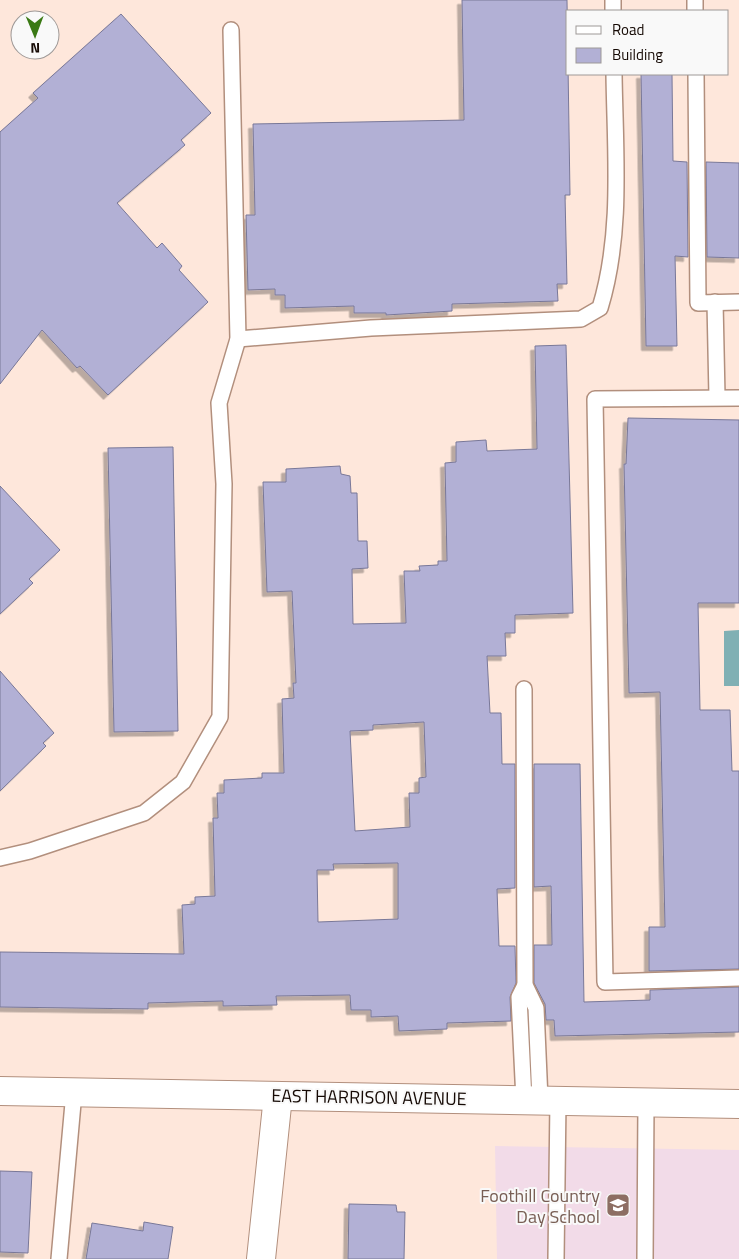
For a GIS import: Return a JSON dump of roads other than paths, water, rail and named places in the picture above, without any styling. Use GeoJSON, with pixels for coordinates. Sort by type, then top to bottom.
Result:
{"type":"FeatureCollection","features":[{"type":"Feature","properties":{"kind":"street","name":"EAST HARRISON AVENUE"},"geometry":{"type":"LineString","coordinates":[[0,1091],[739,1104]]}},
{"type":"Feature","properties":{"kind":"street"},"geometry":{"type":"LineString","coordinates":[[261,1259],[278,1096]]}},
{"type":"Feature","properties":{"kind":"lane"},"geometry":{"type":"LineString","coordinates":[[0,858],[30,851],[144,813],[183,782],[220,717],[224,484],[219,403],[238,339],[231,30]]}},
{"type":"Feature","properties":{"kind":"lane"},"geometry":{"type":"LineString","coordinates":[[238,339],[371,328],[582,319],[600,308],[607,287],[616,201],[614,75]]}},
{"type":"Feature","properties":{"kind":"lane"},"geometry":{"type":"LineString","coordinates":[[696,75],[698,302],[739,302]]}},
{"type":"Feature","properties":{"kind":"lane"},"geometry":{"type":"LineString","coordinates":[[715,302],[717,397]]}},
{"type":"Feature","properties":{"kind":"lane"},"geometry":{"type":"LineString","coordinates":[[739,398],[595,399],[605,982],[739,978]]}},
{"type":"Feature","properties":{"kind":"lane"},"geometry":{"type":"LineString","coordinates":[[524,689],[525,985],[518,997],[541,1100],[557,1188],[556,1259]]}},
{"type":"Feature","properties":{"kind":"lane"},"geometry":{"type":"LineString","coordinates":[[59,1259],[74,1092]]}},
{"type":"Feature","properties":{"kind":"lane"},"geometry":{"type":"LineString","coordinates":[[645,1259],[646,1102]]}},
{"type":"Feature","properties":{"kind":"water"},"geometry":{"type":"Polygon","coordinates":[[[739,630],[739,686],[724,686],[724,631],[739,630]]]}},
{"type":"Feature","properties":{"kind":"place","name":"Foothill Country Day School"},"geometry":{"type":"Point","coordinates":[618,1205]}}]}
